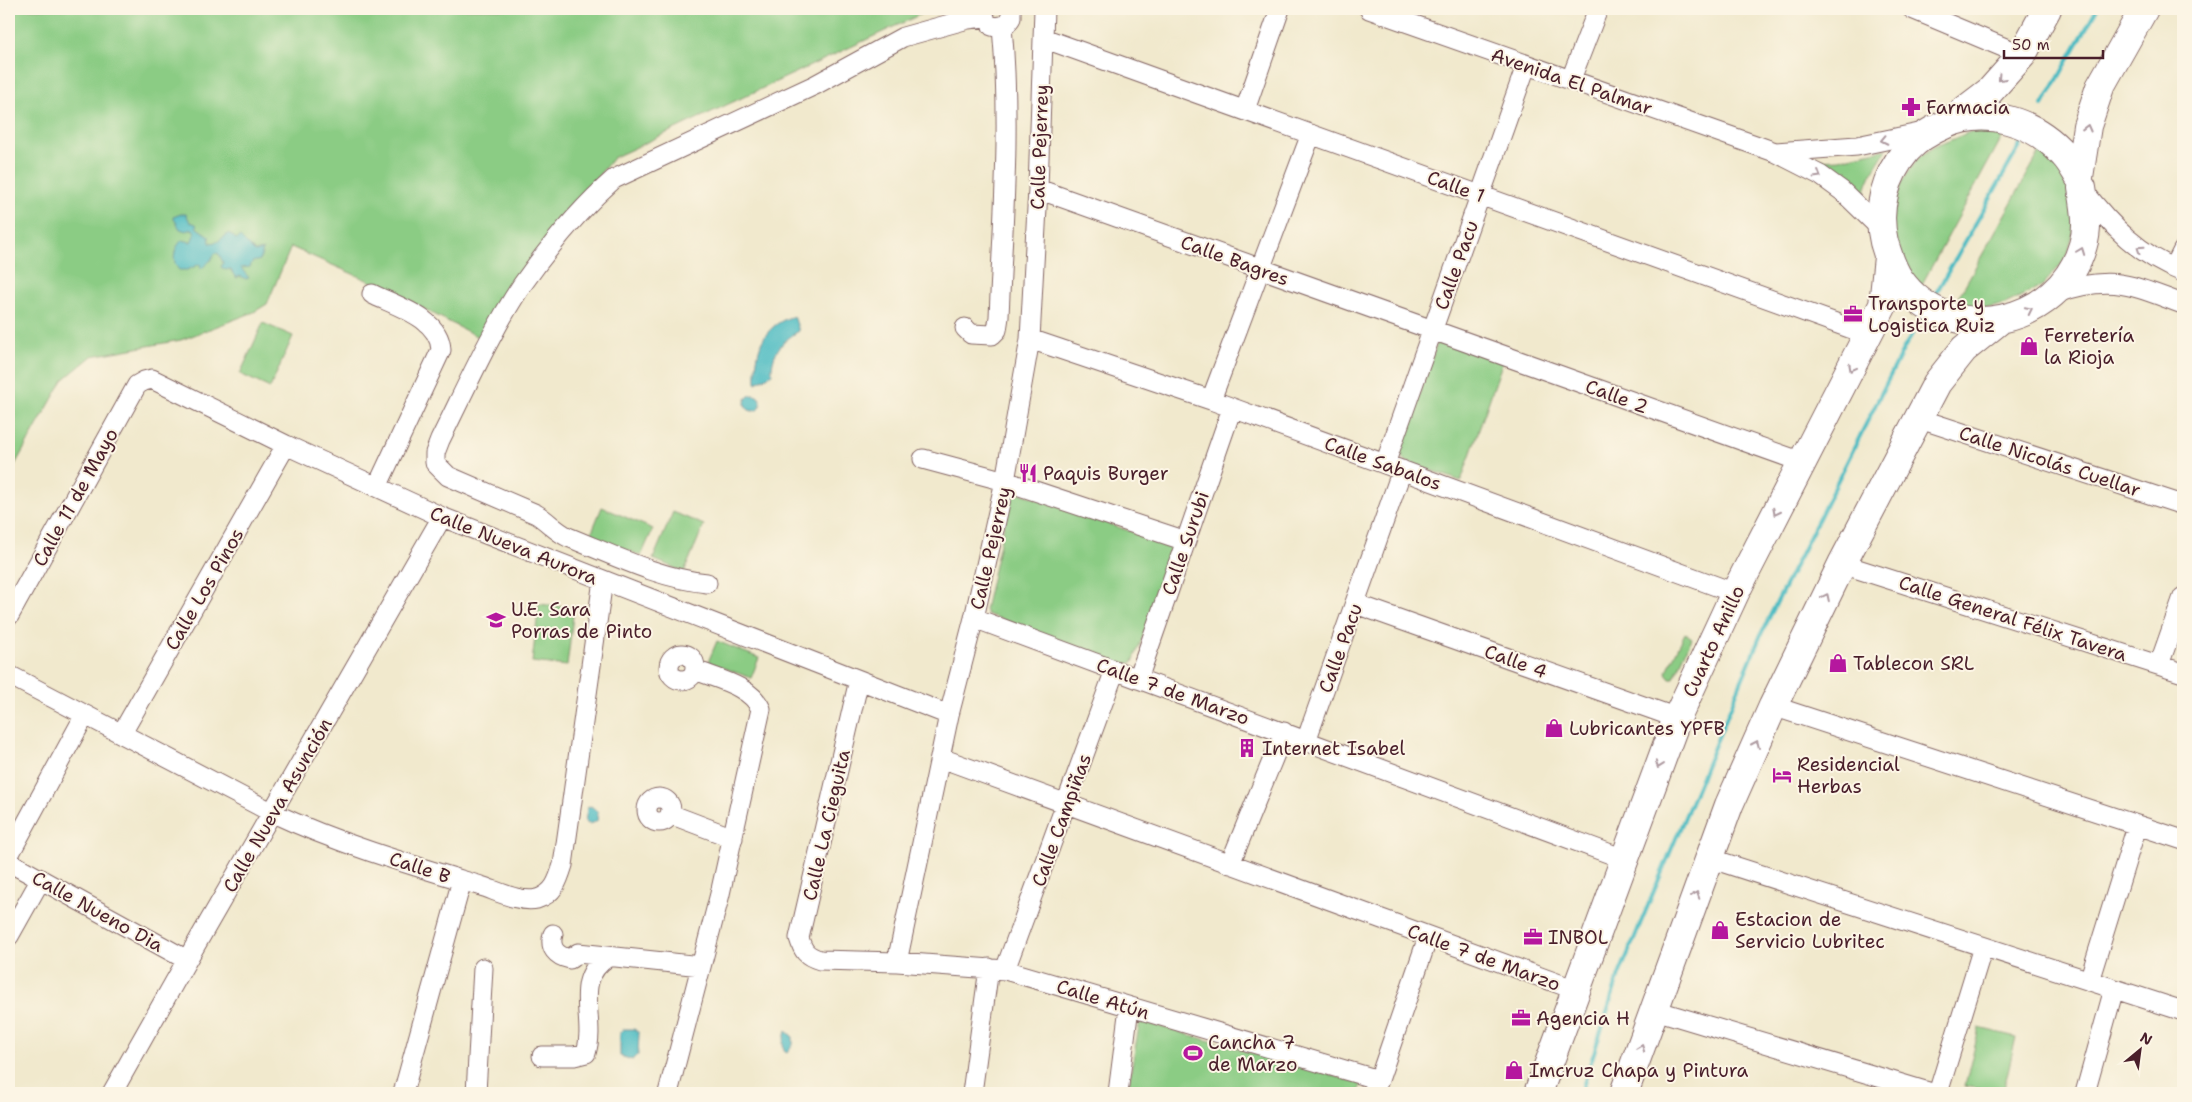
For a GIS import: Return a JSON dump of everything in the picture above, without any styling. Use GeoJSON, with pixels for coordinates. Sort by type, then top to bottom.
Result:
{"type":"FeatureCollection","features":[{"type":"Feature","properties":{"kind":"highway"},"geometry":{"type":"LineString","coordinates":[[2047,9],[2022,55],[1990,90],[1913,144],[1898,162],[1887,182],[1881,206],[1881,229],[1888,256],[1900,281],[1910,291],[1922,302],[1950,315],[1972,321],[2000,320],[2020,315],[2033,309],[2056,293],[2073,270],[2084,244],[2087,216],[2081,182],[2088,126],[2100,87],[2144,9]]}},
{"type":"Feature","properties":{"kind":"highway"},"geometry":{"type":"LineString","coordinates":[[1941,126],[1968,117],[1987,116],[2006,119],[2033,130],[2045,138],[2064,155],[2081,182]]}},
{"type":"Feature","properties":{"kind":"highway","name":"Cuarto Anillo"},"geometry":{"type":"LineString","coordinates":[[1538,1093],[1677,718],[1735,593],[1883,305],[1888,256]]}},
{"type":"Feature","properties":{"kind":"highway"},"geometry":{"type":"LineString","coordinates":[[1624,1093],[1729,805],[1773,706],[1842,564],[1936,383],[1964,349],[2000,320]]}},
{"type":"Feature","properties":{"kind":"street"},"geometry":{"type":"LineString","coordinates":[[706,583],[691,581],[636,565],[568,537],[558,532],[546,520],[536,514],[448,476],[434,463],[435,453],[440,440],[504,316],[523,285],[597,194],[614,179],[815,85],[903,37],[968,19],[985,12],[991,26],[1002,27],[1012,18],[1011,9]]}},
{"type":"Feature","properties":{"kind":"street","name":"Calle Pejerrey"},"geometry":{"type":"LineString","coordinates":[[897,962],[949,715],[974,618],[1005,481],[1030,339],[1038,188],[1044,9]]}},
{"type":"Feature","properties":{"kind":"street"},"geometry":{"type":"LineString","coordinates":[[1245,110],[1280,9]]}},
{"type":"Feature","properties":{"kind":"street","name":"Avenida El Palmar"},"geometry":{"type":"LineString","coordinates":[[1369,9],[1526,66],[1571,79],[1775,152],[1820,175],[1842,191],[1881,229]]}},
{"type":"Feature","properties":{"kind":"street"},"geometry":{"type":"LineString","coordinates":[[1571,79],[1598,9]]}},
{"type":"Feature","properties":{"kind":"street"},"geometry":{"type":"LineString","coordinates":[[1912,9],[2022,55]]}},
{"type":"Feature","properties":{"kind":"street"},"geometry":{"type":"LineString","coordinates":[[965,328],[971,334],[992,335],[997,330],[999,318],[1006,147],[1006,97],[1002,27]]}},
{"type":"Feature","properties":{"kind":"street","name":"Calle 1"},"geometry":{"type":"LineString","coordinates":[[1043,38],[1869,335]]}},
{"type":"Feature","properties":{"kind":"street","name":"Calle Pacu"},"geometry":{"type":"LineString","coordinates":[[1306,741],[1356,604],[1393,467],[1433,331],[1526,66]]}},
{"type":"Feature","properties":{"kind":"street","name":"Avenida El Palmar"},"geometry":{"type":"LineString","coordinates":[[1775,152],[1857,146],[1941,126]]}},
{"type":"Feature","properties":{"kind":"street"},"geometry":{"type":"LineString","coordinates":[[1211,400],[1311,134]]}},
{"type":"Feature","properties":{"kind":"street"},"geometry":{"type":"LineString","coordinates":[[2081,182],[2101,213],[2131,244],[2179,270],[2183,250]]}},
{"type":"Feature","properties":{"kind":"street","name":"Calle Bagres"},"geometry":{"type":"LineString","coordinates":[[1038,188],[1433,331]]}},
{"type":"Feature","properties":{"kind":"street"},"geometry":{"type":"LineString","coordinates":[[2056,293],[2087,284],[2115,282],[2129,284],[2183,304]]}},
{"type":"Feature","properties":{"kind":"street"},"geometry":{"type":"LineString","coordinates":[[372,294],[431,326],[440,341],[441,350],[377,487]]}},
{"type":"Feature","properties":{"kind":"street","name":"Calle 2"},"geometry":{"type":"LineString","coordinates":[[1433,331],[1802,462]]}},
{"type":"Feature","properties":{"kind":"street","name":"Calle Sabalos"},"geometry":{"type":"LineString","coordinates":[[1030,339],[1211,400],[1735,593]]}},
{"type":"Feature","properties":{"kind":"street","name":"Calle Nueva Aurora"},"geometry":{"type":"LineString","coordinates":[[144,381],[152,380],[286,446],[442,518],[949,715]]}},
{"type":"Feature","properties":{"kind":"street","name":"Calle 11 de Mayo"},"geometry":{"type":"LineString","coordinates":[[9,616],[137,385],[144,381]]}},
{"type":"Feature","properties":{"kind":"street","name":"Calle Surubi"},"geometry":{"type":"LineString","coordinates":[[1138,679],[1232,408]]}},
{"type":"Feature","properties":{"kind":"street","name":"Calle Nicolás Cuellar"},"geometry":{"type":"LineString","coordinates":[[1917,418],[2183,505]]}},
{"type":"Feature","properties":{"kind":"street","name":"Calle Los Pinos"},"geometry":{"type":"LineString","coordinates":[[122,733],[286,446]]}},
{"type":"Feature","properties":{"kind":"street"},"geometry":{"type":"LineString","coordinates":[[923,459],[1005,481],[1186,541]]}},
{"type":"Feature","properties":{"kind":"street","name":"Calle Nueva Asunción"},"geometry":{"type":"LineString","coordinates":[[112,1093],[442,518]]}},
{"type":"Feature","properties":{"kind":"street","name":"Calle General Félix Tavera"},"geometry":{"type":"LineString","coordinates":[[1842,564],[2183,673]]}},
{"type":"Feature","properties":{"kind":"street","name":"Calle B"},"geometry":{"type":"LineString","coordinates":[[9,675],[272,813],[326,836],[518,898],[535,899],[550,894],[557,883],[564,865],[603,580]]}},
{"type":"Feature","properties":{"kind":"street"},"geometry":{"type":"LineString","coordinates":[[2160,665],[2183,597]]}},
{"type":"Feature","properties":{"kind":"street","name":"Calle 4"},"geometry":{"type":"LineString","coordinates":[[1356,604],[1677,718]]}},
{"type":"Feature","properties":{"kind":"street","name":"Calle 7 de Marzo"},"geometry":{"type":"LineString","coordinates":[[974,618],[1624,859]]}},
{"type":"Feature","properties":{"kind":"street"},"geometry":{"type":"LineString","coordinates":[[668,1093],[732,838],[761,709],[757,699],[739,688],[695,670]]}},
{"type":"Feature","properties":{"kind":"street","name":"Calle Campiñas"},"geometry":{"type":"LineString","coordinates":[[972,1093],[997,969],[1067,804],[1115,670]]}},
{"type":"Feature","properties":{"kind":"street","name":"Calle La Cieguita"},"geometry":{"type":"LineString","coordinates":[[820,960],[810,958],[803,951],[799,938],[860,680]]}},
{"type":"Feature","properties":{"kind":"street"},"geometry":{"type":"LineString","coordinates":[[1773,706],[2183,840]]}},
{"type":"Feature","properties":{"kind":"street"},"geometry":{"type":"LineString","coordinates":[[9,855],[86,715]]}},
{"type":"Feature","properties":{"kind":"street"},"geometry":{"type":"LineString","coordinates":[[1230,864],[1284,732]]}},
{"type":"Feature","properties":{"kind":"street","name":"Calle 7 de Marzo"},"geometry":{"type":"LineString","coordinates":[[940,758],[1576,990]]}},
{"type":"Feature","properties":{"kind":"street"},"geometry":{"type":"LineString","coordinates":[[670,814],[732,838]]}},
{"type":"Feature","properties":{"kind":"street"},"geometry":{"type":"LineString","coordinates":[[2089,981],[2137,826]]}},
{"type":"Feature","properties":{"kind":"street"},"geometry":{"type":"LineString","coordinates":[[1709,858],[2183,1011]]}},
{"type":"Feature","properties":{"kind":"street","name":"Calle Nueno Dia"},"geometry":{"type":"LineString","coordinates":[[9,862],[187,960]]}},
{"type":"Feature","properties":{"kind":"street"},"geometry":{"type":"LineString","coordinates":[[9,936],[41,879]]}},
{"type":"Feature","properties":{"kind":"street"},"geometry":{"type":"LineString","coordinates":[[402,1093],[462,880]]}},
{"type":"Feature","properties":{"kind":"street"},"geometry":{"type":"LineString","coordinates":[[554,934],[551,941],[552,949],[560,957],[570,959],[578,953],[701,966]]}},
{"type":"Feature","properties":{"kind":"street"},"geometry":{"type":"LineString","coordinates":[[1376,1086],[1428,936]]}},
{"type":"Feature","properties":{"kind":"street"},"geometry":{"type":"LineString","coordinates":[[1938,1093],[1983,947]]}},
{"type":"Feature","properties":{"kind":"street"},"geometry":{"type":"LineString","coordinates":[[542,1056],[574,1056],[586,1053],[590,1040],[588,981],[593,970],[608,957]]}},
{"type":"Feature","properties":{"kind":"street","name":"Calle Atún"},"geometry":{"type":"LineString","coordinates":[[820,960],[897,962],[997,969],[1129,1007],[1376,1086]]}},
{"type":"Feature","properties":{"kind":"street"},"geometry":{"type":"LineString","coordinates":[[476,1093],[483,968]]}},
{"type":"Feature","properties":{"kind":"street"},"geometry":{"type":"LineString","coordinates":[[2085,1093],[2114,989]]}},
{"type":"Feature","properties":{"kind":"street"},"geometry":{"type":"LineString","coordinates":[[1118,1093],[1129,1007]]}},
{"type":"Feature","properties":{"kind":"street"},"geometry":{"type":"LineString","coordinates":[[1655,1010],[1932,1093]]}},
{"type":"Feature","properties":{"kind":"green space"},"geometry":{"type":"Polygon","coordinates":[[[9,9],[932,9],[613,158],[536,252],[480,338],[376,284],[291,247],[267,304],[254,312],[181,340],[92,356],[63,380],[12,470],[9,468],[9,9]]]}},
{"type":"Feature","properties":{"kind":"green space"},"geometry":{"type":"Polygon","coordinates":[[[1989,128],[2006,130],[1921,286],[1908,275],[1890,225],[1901,183],[1919,157],[1934,147],[1970,132],[1989,128]]]}},
{"type":"Feature","properties":{"kind":"green space"},"geometry":{"type":"Polygon","coordinates":[[[2042,148],[2069,181],[2077,218],[2067,258],[2042,286],[2005,304],[1984,309],[1954,305],[2042,148]]]}},
{"type":"Feature","properties":{"kind":"green space"},"geometry":{"type":"Polygon","coordinates":[[[1887,149],[1868,182],[1863,205],[1841,179],[1819,160],[1839,159],[1887,149]]]}},
{"type":"Feature","properties":{"kind":"green space"},"geometry":{"type":"Polygon","coordinates":[[[263,323],[293,336],[270,388],[240,374],[263,323]]]}},
{"type":"Feature","properties":{"kind":"green space"},"geometry":{"type":"Polygon","coordinates":[[[1438,341],[1503,361],[1461,481],[1407,462],[1401,457],[1399,452],[1438,341]]]}},
{"type":"Feature","properties":{"kind":"green space"},"geometry":{"type":"Polygon","coordinates":[[[1015,491],[1175,547],[1176,551],[1133,662],[1123,665],[987,614],[985,610],[1011,495],[1015,491]]]}},
{"type":"Feature","properties":{"kind":"green space"},"geometry":{"type":"Polygon","coordinates":[[[602,507],[653,529],[641,556],[591,534],[602,507]]]}},
{"type":"Feature","properties":{"kind":"green space"},"geometry":{"type":"Polygon","coordinates":[[[673,512],[704,525],[684,572],[653,559],[673,512]]]}},
{"type":"Feature","properties":{"kind":"green space"},"geometry":{"type":"Polygon","coordinates":[[[539,604],[574,608],[567,666],[532,662],[539,604]]]}},
{"type":"Feature","properties":{"kind":"green space"},"geometry":{"type":"Polygon","coordinates":[[[1685,633],[1692,638],[1674,678],[1670,678],[1666,673],[1685,633]]]}},
{"type":"Feature","properties":{"kind":"green space"},"geometry":{"type":"Polygon","coordinates":[[[717,641],[759,658],[751,678],[708,662],[717,641]]]}},
{"type":"Feature","properties":{"kind":"green space","name":"Cancha 7 de Marzo"},"geometry":{"type":"Polygon","coordinates":[[[1140,1021],[1362,1084],[1357,1093],[1127,1093],[1140,1021]]]}},
{"type":"Feature","properties":{"kind":"green space"},"geometry":{"type":"Polygon","coordinates":[[[1979,1028],[2016,1037],[2003,1093],[1965,1086],[1979,1028]]]}},
{"type":"Feature","properties":{"kind":"water"},"geometry":{"type":"Polygon","coordinates":[[[186,214],[190,222],[196,224],[197,228],[209,236],[210,243],[217,242],[229,233],[237,240],[240,237],[255,252],[263,250],[260,260],[252,262],[250,267],[241,268],[249,278],[246,279],[240,276],[236,278],[230,269],[226,270],[221,267],[223,263],[219,254],[215,253],[211,260],[201,269],[200,264],[187,270],[179,270],[174,259],[177,247],[182,240],[191,242],[195,233],[193,229],[186,231],[180,229],[173,217],[186,214]]]}},
{"type":"Feature","properties":{"kind":"water"},"geometry":{"type":"Polygon","coordinates":[[[794,316],[799,331],[787,339],[779,348],[773,360],[772,374],[756,383],[757,360],[762,341],[774,326],[794,316]]]}},
{"type":"Feature","properties":{"kind":"water"},"geometry":{"type":"Polygon","coordinates":[[[753,395],[759,397],[761,403],[759,409],[753,411],[747,409],[745,403],[747,397],[753,395]]]}},
{"type":"Feature","properties":{"kind":"water"},"geometry":{"type":"Polygon","coordinates":[[[591,806],[598,812],[597,821],[589,824],[585,822],[587,808],[591,806]]]}},
{"type":"Feature","properties":{"kind":"water"},"geometry":{"type":"Polygon","coordinates":[[[624,1029],[634,1029],[639,1033],[638,1055],[633,1060],[620,1056],[620,1032],[624,1029]]]}},
{"type":"Feature","properties":{"kind":"water"},"geometry":{"type":"Polygon","coordinates":[[[786,1031],[793,1037],[793,1045],[787,1053],[784,1051],[783,1043],[786,1031]]]}},
{"type":"Feature","properties":{"kind":"waterway"},"geometry":{"type":"LineString","coordinates":[[2043,105],[2097,9]]}},
{"type":"Feature","properties":{"kind":"waterway"},"geometry":{"type":"LineString","coordinates":[[1936,293],[2022,142]]}},
{"type":"Feature","properties":{"kind":"waterway"},"geometry":{"type":"LineString","coordinates":[[1581,1093],[1619,975],[1762,632],[1905,346],[1919,322]]}},
{"type":"Feature","properties":{"kind":"place","name":"Farmacia"},"geometry":{"type":"Point","coordinates":[1911,107]}},
{"type":"Feature","properties":{"kind":"place","name":"Transporte y Logistica Ruiz"},"geometry":{"type":"Point","coordinates":[1853,314]}},
{"type":"Feature","properties":{"kind":"place","name":"Ferretería la Rioja"},"geometry":{"type":"Point","coordinates":[2029,346]}},
{"type":"Feature","properties":{"kind":"place","name":"Paquis Burger"},"geometry":{"type":"Point","coordinates":[1028,473]}},
{"type":"Feature","properties":{"kind":"place","name":"U.E. Sara Porras de Pinto"},"geometry":{"type":"Point","coordinates":[496,620]}},
{"type":"Feature","properties":{"kind":"place","name":"Tablecon SRL"},"geometry":{"type":"Point","coordinates":[1838,663]}},
{"type":"Feature","properties":{"kind":"place","name":"Lubricantes YPFB"},"geometry":{"type":"Point","coordinates":[1554,728]}},
{"type":"Feature","properties":{"kind":"place","name":"Internet Isabel"},"geometry":{"type":"Point","coordinates":[1247,748]}},
{"type":"Feature","properties":{"kind":"place","name":"Residencial Herbas"},"geometry":{"type":"Point","coordinates":[1782,775]}},
{"type":"Feature","properties":{"kind":"place","name":"Estacion de Servicio Lubritec"},"geometry":{"type":"Point","coordinates":[1720,930]}},
{"type":"Feature","properties":{"kind":"place","name":"INBOL"},"geometry":{"type":"Point","coordinates":[1533,937]}},
{"type":"Feature","properties":{"kind":"place","name":"Agencia H"},"geometry":{"type":"Point","coordinates":[1521,1018]}},
{"type":"Feature","properties":{"kind":"place","name":"Cancha 7 de Marzo"},"geometry":{"type":"Point","coordinates":[1193,1053]}},
{"type":"Feature","properties":{"kind":"place","name":"Imcruz Chapa y Pintura"},"geometry":{"type":"Point","coordinates":[1514,1070]}}]}
